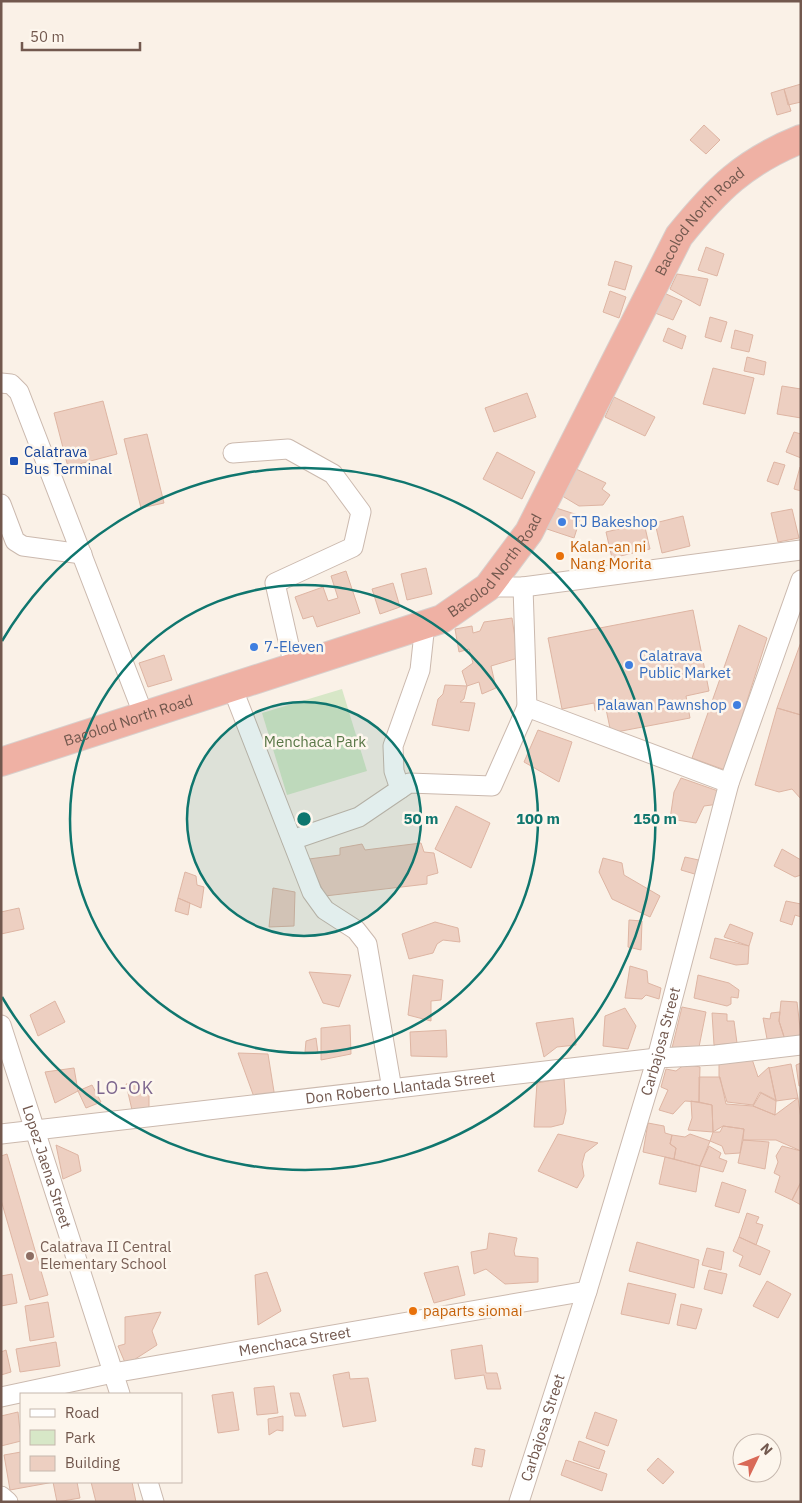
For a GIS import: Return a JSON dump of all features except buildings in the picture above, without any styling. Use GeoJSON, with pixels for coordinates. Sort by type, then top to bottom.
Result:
{"type":"FeatureCollection","features":[{"type":"Feature","properties":{"kind":"highway","name":"Bacolod North Road"},"geometry":{"type":"LineString","coordinates":[[1,762],[442,619],[488,587],[529,532],[678,236],[710,198],[753,162],[800,141]]}},
{"type":"Feature","properties":{"kind":"street"},"geometry":{"type":"LineString","coordinates":[[1,384],[11,384],[20,392],[144,716]]}},
{"type":"Feature","properties":{"kind":"street"},"geometry":{"type":"LineString","coordinates":[[233,453],[288,449],[334,474],[361,512],[354,547],[274,583],[294,667]]}},
{"type":"Feature","properties":{"kind":"street"},"geometry":{"type":"LineString","coordinates":[[1,504],[15,541],[24,546],[82,554]]}},
{"type":"Feature","properties":{"kind":"street"},"geometry":{"type":"LineString","coordinates":[[488,587],[523,587],[801,550]]}},
{"type":"Feature","properties":{"kind":"street","name":"Carbajosa Street"},"geometry":{"type":"LineString","coordinates":[[519,1502],[587,1291],[657,1058],[729,783],[801,580]]}},
{"type":"Feature","properties":{"kind":"street"},"geometry":{"type":"LineString","coordinates":[[292,840],[359,817],[409,783],[492,786],[527,707],[523,587]]}},
{"type":"Feature","properties":{"kind":"street"},"geometry":{"type":"LineString","coordinates":[[400,789],[394,771],[393,746],[420,670],[425,624]]}},
{"type":"Feature","properties":{"kind":"street"},"geometry":{"type":"LineString","coordinates":[[232,687],[312,892],[325,910],[356,930],[367,944],[392,1089]]}},
{"type":"Feature","properties":{"kind":"street"},"geometry":{"type":"LineString","coordinates":[[527,707],[729,783]]}},
{"type":"Feature","properties":{"kind":"street","name":"Lopez Jaena Street"},"geometry":{"type":"LineString","coordinates":[[1,1025],[120,1393]]}},
{"type":"Feature","properties":{"kind":"street","name":"Don Roberto Llantada Street"},"geometry":{"type":"LineString","coordinates":[[1,1134],[657,1058],[716,1055],[801,1045]]}},
{"type":"Feature","properties":{"kind":"street","name":"Menchaca Street"},"geometry":{"type":"LineString","coordinates":[[1,1397],[113,1373],[587,1291]]}},
{"type":"Feature","properties":{"kind":"street"},"geometry":{"type":"LineString","coordinates":[[148,1483],[154,1502]]}},
{"type":"Feature","properties":{"kind":"street"},"geometry":{"type":"LineString","coordinates":[[1,1496],[8,1502]]}},
{"type":"Feature","properties":{"kind":"green space","name":"Menchaca Park"},"geometry":{"type":"Polygon","coordinates":[[[342,689],[367,771],[287,795],[262,713],[342,689]]]}},
{"type":"Feature","properties":{"kind":"place","name":"Calatrava Bus Terminal"},"geometry":{"type":"Point","coordinates":[14,461]}},
{"type":"Feature","properties":{"kind":"place","name":"TJ Bakeshop"},"geometry":{"type":"Point","coordinates":[562,522]}},
{"type":"Feature","properties":{"kind":"place","name":"Kalan-an ni Nang Morita"},"geometry":{"type":"Point","coordinates":[560,556]}},
{"type":"Feature","properties":{"kind":"place","name":"7-Eleven"},"geometry":{"type":"Point","coordinates":[254,647]}},
{"type":"Feature","properties":{"kind":"place","name":"Calatrava Public Market"},"geometry":{"type":"Point","coordinates":[629,665]}},
{"type":"Feature","properties":{"kind":"place","name":"Palawan Pawnshop"},"geometry":{"type":"Point","coordinates":[737,705]}},
{"type":"Feature","properties":{"kind":"place","name":"Calatrava II Central Elementary School"},"geometry":{"type":"Point","coordinates":[30,1256]}},
{"type":"Feature","properties":{"kind":"place","name":"paparts siomai"},"geometry":{"type":"Point","coordinates":[413,1311]}},
{"type":"Feature","properties":{"kind":"district","name":"LO-OK"},"geometry":{"type":"Point","coordinates":[125,1088]}}]}
